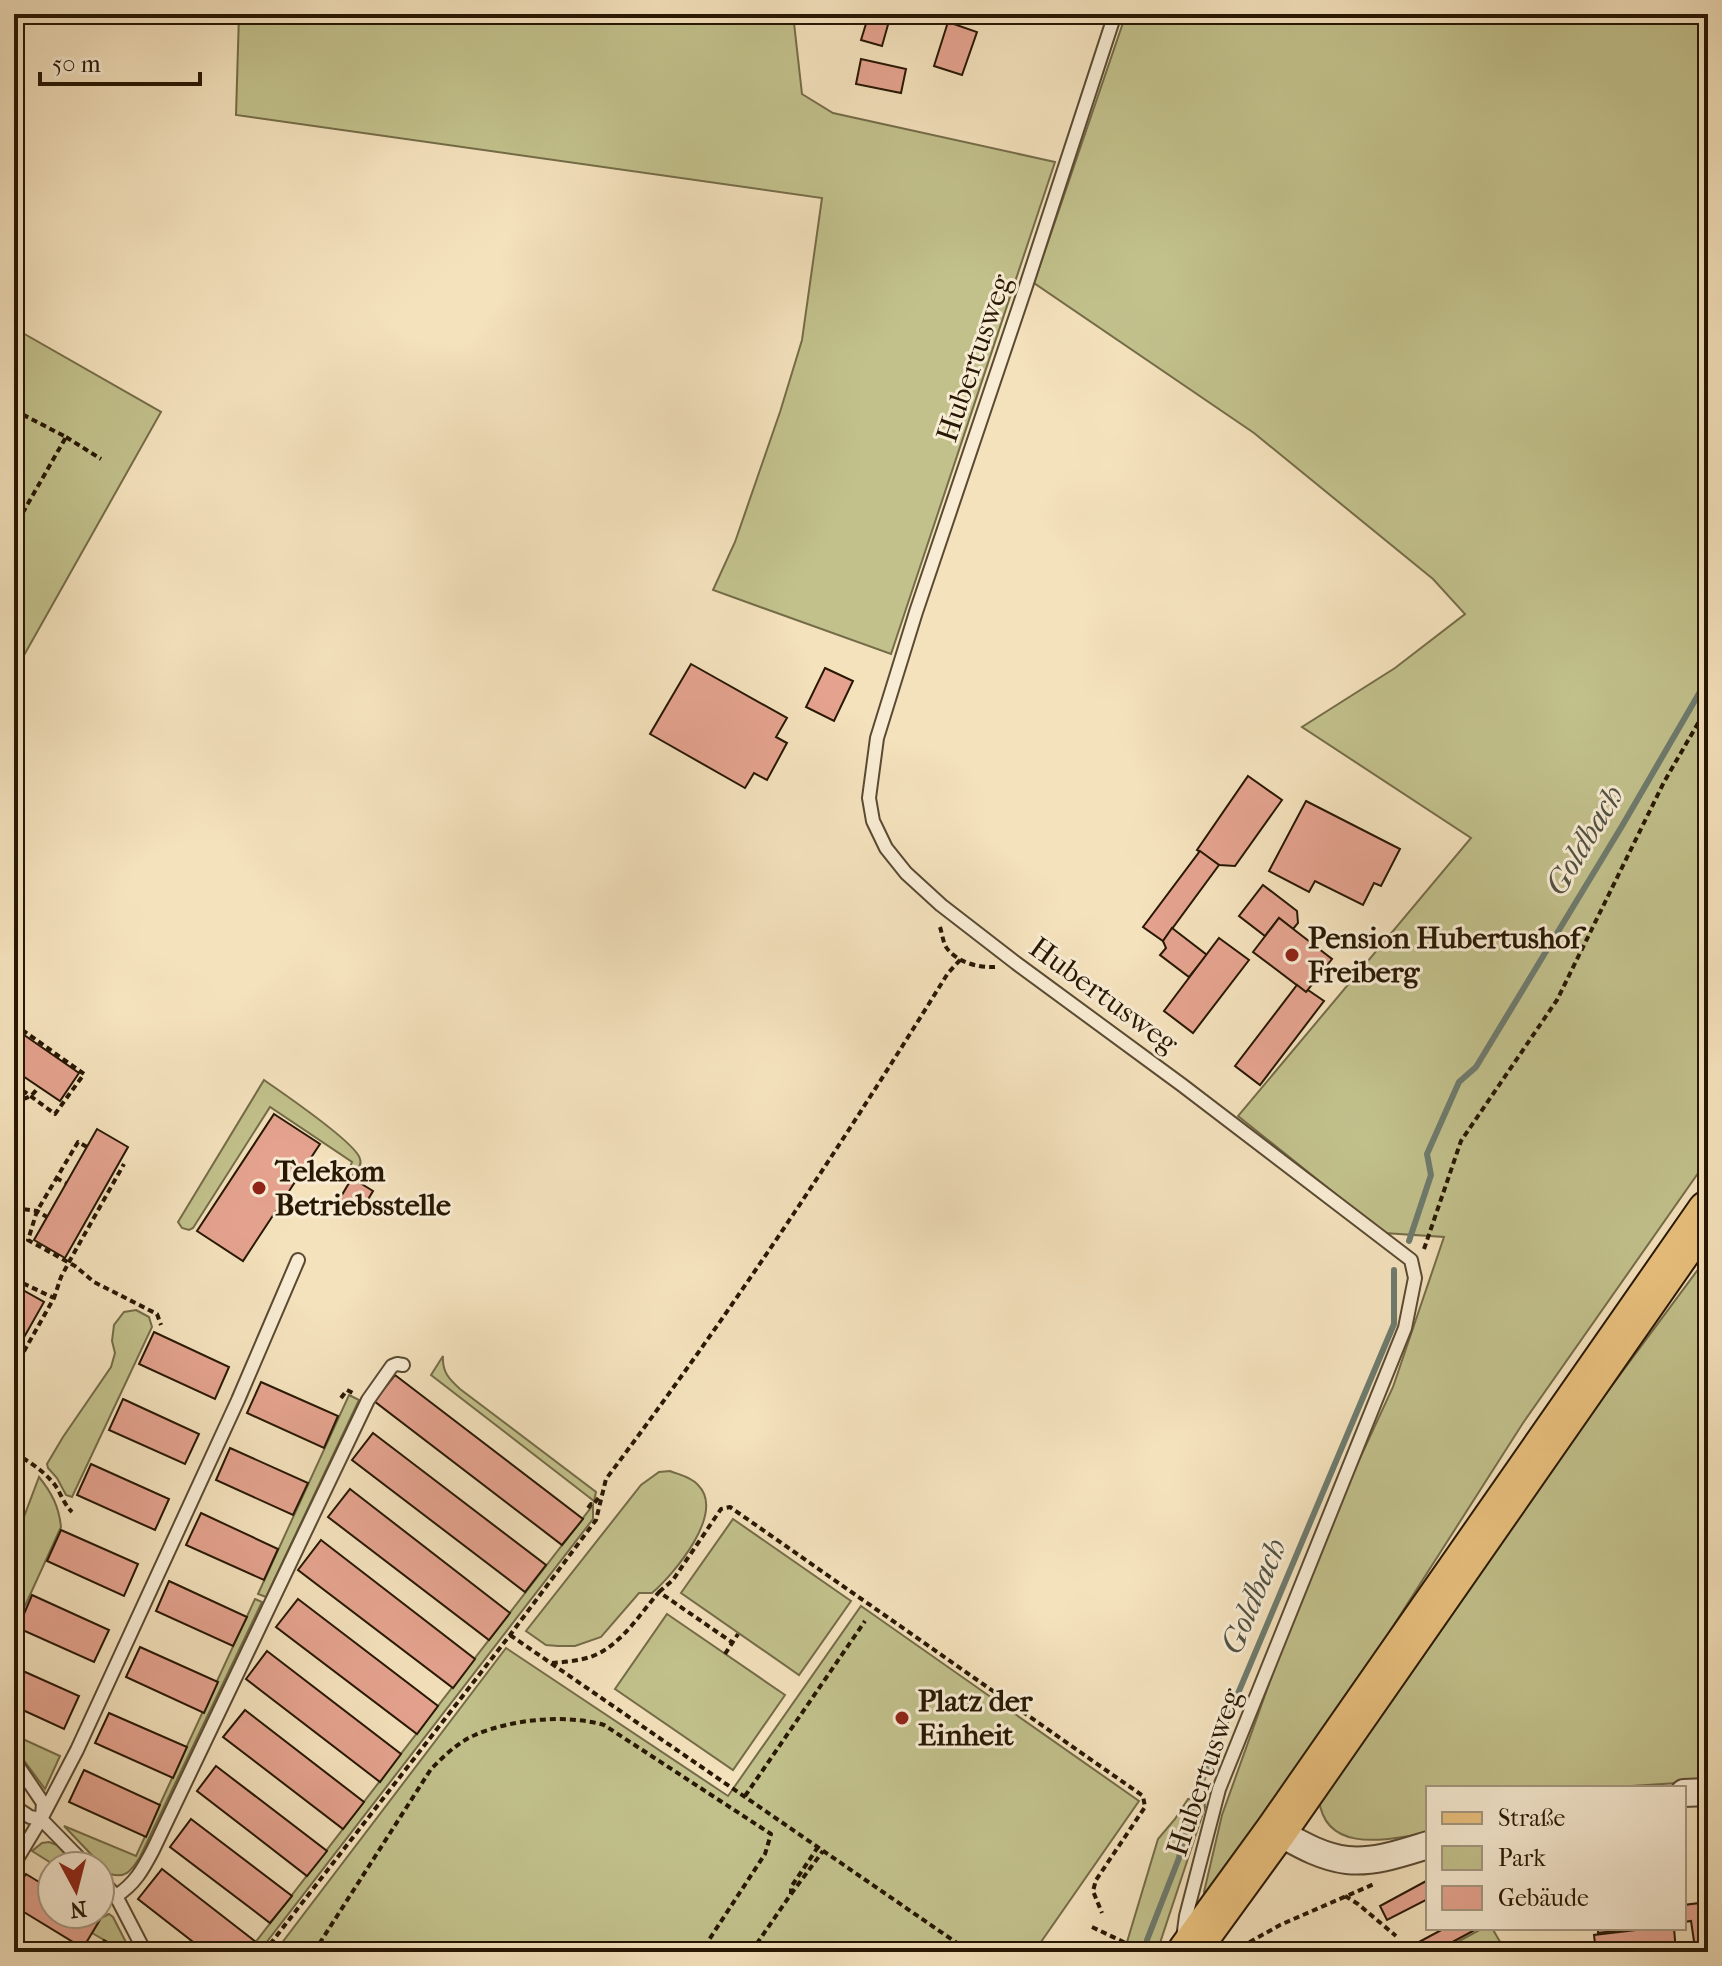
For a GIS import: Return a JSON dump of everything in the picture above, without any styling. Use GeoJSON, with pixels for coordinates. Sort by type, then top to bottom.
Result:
{"type":"FeatureCollection","features":[{"type":"Feature","properties":{"kind":"main road"},"geometry":{"type":"LineString","coordinates":[[1187,1952],[1276,1831],[1708,1211]]}},
{"type":"Feature","properties":{"kind":"street"},"geometry":{"type":"LineString","coordinates":[[1686,1793],[1708,1792]]}},
{"type":"Feature","properties":{"kind":"street"},"geometry":{"type":"LineString","coordinates":[[1276,1831],[1314,1851],[1346,1860],[1395,1855],[1426,1846]]}},
{"type":"Feature","properties":{"kind":"lane","name":"Hubertusweg"},"geometry":{"type":"LineString","coordinates":[[1115,14],[916,612],[877,738],[869,798],[873,821],[886,848],[906,873],[941,905],[1411,1260],[1415,1278],[1405,1328],[1219,1789],[1182,1936],[1187,1952]]}},
{"type":"Feature","properties":{"kind":"lane"},"geometry":{"type":"LineString","coordinates":[[14,1864],[77,1750],[197,1491],[298,1260]]}},
{"type":"Feature","properties":{"kind":"lane"},"geometry":{"type":"LineString","coordinates":[[145,1952],[116,1896],[130,1887],[153,1850],[368,1400],[392,1366],[403,1365]]}},
{"type":"Feature","properties":{"kind":"lane"},"geometry":{"type":"LineString","coordinates":[[14,1760],[43,1803],[41,1819]]}},
{"type":"Feature","properties":{"kind":"lane"},"geometry":{"type":"LineString","coordinates":[[14,1803],[30,1817],[41,1819],[71,1850]]}},
{"type":"Feature","properties":{"kind":"path"},"geometry":{"type":"LineString","coordinates":[[14,410],[101,459]]}},
{"type":"Feature","properties":{"kind":"path"},"geometry":{"type":"LineString","coordinates":[[14,528],[66,437]]}},
{"type":"Feature","properties":{"kind":"path"},"geometry":{"type":"LineString","coordinates":[[1415,1278],[1461,1141],[1557,1000],[1664,782],[1708,706]]}},
{"type":"Feature","properties":{"kind":"path"},"geometry":{"type":"LineString","coordinates":[[941,905],[940,925],[947,948],[961,959],[988,967],[1016,963]]}},
{"type":"Feature","properties":{"kind":"path"},"geometry":{"type":"LineString","coordinates":[[264,1952],[596,1520],[606,1479],[762,1260],[948,973],[961,959]]}},
{"type":"Feature","properties":{"kind":"path"},"geometry":{"type":"LineString","coordinates":[[14,1024],[84,1074],[55,1114],[14,1084]]}},
{"type":"Feature","properties":{"kind":"path"},"geometry":{"type":"LineString","coordinates":[[14,1103],[31,1096],[39,1087]]}},
{"type":"Feature","properties":{"kind":"path"},"geometry":{"type":"LineString","coordinates":[[87,1147],[78,1142],[37,1211],[28,1240],[69,1262],[94,1282],[157,1314],[161,1325]]}},
{"type":"Feature","properties":{"kind":"path"},"geometry":{"type":"LineString","coordinates":[[14,1369],[124,1164]]}},
{"type":"Feature","properties":{"kind":"path"},"geometry":{"type":"LineString","coordinates":[[56,1178],[66,1183]]}},
{"type":"Feature","properties":{"kind":"path"},"geometry":{"type":"LineString","coordinates":[[14,1208],[37,1211],[47,1217]]}},
{"type":"Feature","properties":{"kind":"path"},"geometry":{"type":"LineString","coordinates":[[14,1279],[54,1298]]}},
{"type":"Feature","properties":{"kind":"path"},"geometry":{"type":"LineString","coordinates":[[14,1453],[45,1474],[72,1512]]}},
{"type":"Feature","properties":{"kind":"path"},"geometry":{"type":"LineString","coordinates":[[588,1508],[601,1494]]}},
{"type":"Feature","properties":{"kind":"path"},"geometry":{"type":"LineString","coordinates":[[552,1663],[589,1657],[618,1640],[673,1580],[721,1509],[730,1507],[1143,1796],[1145,1807],[1096,1880],[1093,1891],[1102,1913]]}},
{"type":"Feature","properties":{"kind":"path"},"geometry":{"type":"LineString","coordinates":[[659,1592],[733,1643]]}},
{"type":"Feature","properties":{"kind":"path"},"geometry":{"type":"LineString","coordinates":[[745,1796],[865,1621]]}},
{"type":"Feature","properties":{"kind":"path"},"geometry":{"type":"LineString","coordinates":[[725,1654],[738,1634]]}},
{"type":"Feature","properties":{"kind":"path"},"geometry":{"type":"LineString","coordinates":[[510,1635],[970,1952]]}},
{"type":"Feature","properties":{"kind":"path"},"geometry":{"type":"LineString","coordinates":[[314,1952],[431,1769],[446,1754],[474,1735],[492,1729],[534,1721],[571,1719],[604,1725],[771,1834],[765,1854],[701,1952]]}},
{"type":"Feature","properties":{"kind":"path"},"geometry":{"type":"LineString","coordinates":[[751,1952],[791,1894],[791,1887],[821,1849]]}},
{"type":"Feature","properties":{"kind":"path"},"geometry":{"type":"LineString","coordinates":[[1232,1952],[1270,1930],[1376,1883],[1396,1871],[1395,1855]]}},
{"type":"Feature","properties":{"kind":"path"},"geometry":{"type":"LineString","coordinates":[[1345,1896],[1396,1936]]}},
{"type":"Feature","properties":{"kind":"path"},"geometry":{"type":"LineString","coordinates":[[1092,1927],[1132,1946],[1163,1952]]}},
{"type":"Feature","properties":{"kind":"green space"},"geometry":{"type":"Polygon","coordinates":[[[239,14],[793,14],[802,94],[833,113],[1055,162],[891,654],[713,590],[735,542],[802,340],[822,198],[236,115],[239,14]]]}},
{"type":"Feature","properties":{"kind":"green space"},"geometry":{"type":"Polygon","coordinates":[[[1126,14],[1708,14],[1708,1159],[1523,1423],[1312,1753],[1206,1899],[1204,1892],[1222,1815],[1316,1553],[1393,1387],[1444,1237],[1384,1233],[1238,1116],[1471,838],[1302,727],[1395,668],[1465,614],[1433,579],[1254,433],[1034,283],[1126,14]]]}},
{"type":"Feature","properties":{"kind":"green space"},"geometry":{"type":"Polygon","coordinates":[[[14,328],[161,412],[14,673],[14,328]]]}},
{"type":"Feature","properties":{"kind":"green space"},"geometry":{"type":"Polygon","coordinates":[[[264,1080],[317,1118],[356,1152],[360,1163],[355,1176],[348,1173],[352,1162],[270,1107],[193,1228],[182,1228],[178,1222],[264,1080]]]}},
{"type":"Feature","properties":{"kind":"green space"},"geometry":{"type":"Polygon","coordinates":[[[1708,1256],[1708,1781],[1632,1786],[1426,1786],[1426,1833],[1378,1840],[1346,1836],[1334,1829],[1324,1817],[1319,1800],[1501,1535],[1708,1256]]]}},
{"type":"Feature","properties":{"kind":"green space"},"geometry":{"type":"Polygon","coordinates":[[[136,1310],[149,1317],[152,1327],[72,1497],[66,1495],[47,1464],[111,1367],[115,1353],[112,1341],[114,1325],[124,1312],[136,1310]]]}},
{"type":"Feature","properties":{"kind":"green space"},"geometry":{"type":"Polygon","coordinates":[[[443,1356],[445,1371],[456,1385],[596,1492],[594,1501],[431,1375],[443,1356]]]}},
{"type":"Feature","properties":{"kind":"green space"},"geometry":{"type":"Polygon","coordinates":[[[349,1395],[359,1400],[266,1597],[258,1594],[349,1395]]]}},
{"type":"Feature","properties":{"kind":"green space"},"geometry":{"type":"Polygon","coordinates":[[[670,1471],[698,1485],[705,1497],[706,1511],[694,1542],[672,1572],[652,1593],[639,1593],[601,1637],[575,1646],[558,1646],[546,1645],[526,1631],[641,1485],[659,1472],[670,1471]]]}},
{"type":"Feature","properties":{"kind":"green space"},"geometry":{"type":"Polygon","coordinates":[[[39,1477],[54,1500],[61,1527],[14,1630],[14,1557],[20,1545],[19,1530],[39,1477]]]}},
{"type":"Feature","properties":{"kind":"green space"},"geometry":{"type":"Polygon","coordinates":[[[593,1505],[593,1519],[259,1952],[248,1952],[593,1505]]]}},
{"type":"Feature","properties":{"kind":"green space"},"geometry":{"type":"Polygon","coordinates":[[[733,1519],[851,1601],[799,1675],[681,1593],[733,1519]]]}},
{"type":"Feature","properties":{"kind":"green space"},"geometry":{"type":"Polygon","coordinates":[[[255,1599],[262,1602],[140,1857],[131,1869],[125,1874],[116,1875],[116,1850],[87,1850],[64,1826],[136,1856],[255,1599]]]}},
{"type":"Feature","properties":{"kind":"green space","name":"Platz der Einheit"},"geometry":{"type":"Polygon","coordinates":[[[861,1606],[1139,1801],[1034,1952],[275,1952],[506,1648],[728,1796],[861,1606]]]}},
{"type":"Feature","properties":{"kind":"green space"},"geometry":{"type":"Polygon","coordinates":[[[667,1614],[785,1695],[733,1770],[615,1689],[667,1614]]]}},
{"type":"Feature","properties":{"kind":"green space"},"geometry":{"type":"Polygon","coordinates":[[[14,1735],[60,1756],[45,1789],[14,1747],[14,1735]]]}},
{"type":"Feature","properties":{"kind":"green space"},"geometry":{"type":"Polygon","coordinates":[[[1204,1798],[1205,1807],[1157,1952],[1124,1952],[1158,1839],[1188,1799],[1204,1798]]]}},
{"type":"Feature","properties":{"kind":"green space"},"geometry":{"type":"Polygon","coordinates":[[[49,1842],[62,1850],[36,1850],[36,1854],[32,1851],[49,1842]]]}},
{"type":"Feature","properties":{"kind":"green space"},"geometry":{"type":"Polygon","coordinates":[[[116,1923],[131,1952],[125,1952],[92,1933],[94,1930],[116,1930],[116,1923]]]}},
{"type":"Feature","properties":{"kind":"green space"},"geometry":{"type":"Polygon","coordinates":[[[1479,1930],[1493,1930],[1506,1952],[1439,1952],[1479,1930]]]}},
{"type":"Feature","properties":{"kind":"building"},"geometry":{"type":"Polygon","coordinates":[[[869,14],[891,14],[882,46],[861,40],[869,14]]]}},
{"type":"Feature","properties":{"kind":"building"},"geometry":{"type":"Polygon","coordinates":[[[948,22],[977,32],[962,75],[934,66],[948,22]]]}},
{"type":"Feature","properties":{"kind":"building"},"geometry":{"type":"Polygon","coordinates":[[[861,59],[906,69],[901,93],[856,84],[861,59]]]}},
{"type":"Feature","properties":{"kind":"building"},"geometry":{"type":"Polygon","coordinates":[[[691,664],[787,718],[776,737],[787,743],[767,780],[754,773],[745,788],[650,734],[691,664]]]}},
{"type":"Feature","properties":{"kind":"building"},"geometry":{"type":"Polygon","coordinates":[[[825,668],[853,681],[834,721],[806,707],[825,668]]]}},
{"type":"Feature","properties":{"kind":"building"},"geometry":{"type":"Polygon","coordinates":[[[1248,776],[1282,800],[1235,866],[1219,865],[1197,850],[1248,776]]]}},
{"type":"Feature","properties":{"kind":"building"},"geometry":{"type":"Polygon","coordinates":[[[1306,801],[1400,849],[1381,886],[1374,883],[1363,905],[1315,881],[1309,892],[1269,871],[1306,801]]]}},
{"type":"Feature","properties":{"kind":"building"},"geometry":{"type":"Polygon","coordinates":[[[1200,851],[1219,865],[1163,941],[1143,927],[1200,851]]]}},
{"type":"Feature","properties":{"kind":"building"},"geometry":{"type":"Polygon","coordinates":[[[1263,885],[1297,911],[1298,923],[1293,929],[1279,918],[1265,936],[1239,916],[1263,885]]]}},
{"type":"Feature","properties":{"kind":"building","name":"Pension Hubertushof Freiberg"},"geometry":{"type":"Polygon","coordinates":[[[1279,918],[1332,959],[1306,992],[1253,952],[1279,918]]]}},
{"type":"Feature","properties":{"kind":"building"},"geometry":{"type":"Polygon","coordinates":[[[1172,928],[1207,955],[1189,977],[1160,955],[1166,948],[1163,941],[1172,928]]]}},
{"type":"Feature","properties":{"kind":"building"},"geometry":{"type":"Polygon","coordinates":[[[1219,938],[1249,960],[1193,1033],[1164,1011],[1219,938]]]}},
{"type":"Feature","properties":{"kind":"building"},"geometry":{"type":"Polygon","coordinates":[[[1297,985],[1324,1001],[1260,1085],[1235,1066],[1297,985]]]}},
{"type":"Feature","properties":{"kind":"building"},"geometry":{"type":"Polygon","coordinates":[[[14,1028],[79,1073],[60,1101],[14,1070],[14,1028]]]}},
{"type":"Feature","properties":{"kind":"building","name":"Telekom Betriebsstelle"},"geometry":{"type":"Polygon","coordinates":[[[274,1114],[320,1144],[243,1261],[197,1231],[274,1114]]]}},
{"type":"Feature","properties":{"kind":"building"},"geometry":{"type":"Polygon","coordinates":[[[97,1129],[128,1147],[65,1258],[34,1240],[97,1129]]]}},
{"type":"Feature","properties":{"kind":"building"},"geometry":{"type":"Polygon","coordinates":[[[352,1178],[373,1191],[360,1213],[339,1200],[352,1178]]]}},
{"type":"Feature","properties":{"kind":"building"},"geometry":{"type":"Polygon","coordinates":[[[14,1285],[44,1302],[14,1355],[14,1285]]]}},
{"type":"Feature","properties":{"kind":"building"},"geometry":{"type":"Polygon","coordinates":[[[154,1332],[229,1367],[215,1399],[139,1364],[154,1332]]]}},
{"type":"Feature","properties":{"kind":"building"},"geometry":{"type":"Polygon","coordinates":[[[395,1375],[583,1519],[562,1545],[374,1401],[395,1375]]]}},
{"type":"Feature","properties":{"kind":"building"},"geometry":{"type":"Polygon","coordinates":[[[261,1382],[338,1416],[324,1448],[247,1413],[261,1382]]]}},
{"type":"Feature","properties":{"kind":"building"},"geometry":{"type":"Polygon","coordinates":[[[123,1399],[199,1434],[185,1464],[109,1430],[123,1399]]]}},
{"type":"Feature","properties":{"kind":"building"},"geometry":{"type":"Polygon","coordinates":[[[373,1433],[546,1565],[525,1592],[352,1460],[373,1433]]]}},
{"type":"Feature","properties":{"kind":"building"},"geometry":{"type":"Polygon","coordinates":[[[230,1448],[308,1483],[293,1515],[216,1480],[230,1448]]]}},
{"type":"Feature","properties":{"kind":"building"},"geometry":{"type":"Polygon","coordinates":[[[91,1464],[169,1499],[155,1530],[77,1495],[91,1464]]]}},
{"type":"Feature","properties":{"kind":"building"},"geometry":{"type":"Polygon","coordinates":[[[350,1489],[510,1613],[489,1640],[328,1517],[350,1489]]]}},
{"type":"Feature","properties":{"kind":"building"},"geometry":{"type":"Polygon","coordinates":[[[201,1513],[278,1549],[264,1580],[186,1545],[201,1513]]]}},
{"type":"Feature","properties":{"kind":"building"},"geometry":{"type":"Polygon","coordinates":[[[61,1530],[138,1564],[124,1596],[47,1561],[61,1530]]]}},
{"type":"Feature","properties":{"kind":"building"},"geometry":{"type":"Polygon","coordinates":[[[321,1540],[475,1659],[453,1688],[298,1570],[321,1540]]]}},
{"type":"Feature","properties":{"kind":"building"},"geometry":{"type":"Polygon","coordinates":[[[169,1581],[247,1617],[233,1646],[156,1611],[169,1581]]]}},
{"type":"Feature","properties":{"kind":"building"},"geometry":{"type":"Polygon","coordinates":[[[32,1595],[109,1630],[94,1662],[18,1628],[32,1595]]]}},
{"type":"Feature","properties":{"kind":"building"},"geometry":{"type":"Polygon","coordinates":[[[298,1599],[438,1706],[417,1734],[276,1627],[298,1599]]]}},
{"type":"Feature","properties":{"kind":"building"},"geometry":{"type":"Polygon","coordinates":[[[140,1647],[218,1682],[204,1713],[126,1677],[140,1647]]]}},
{"type":"Feature","properties":{"kind":"building"},"geometry":{"type":"Polygon","coordinates":[[[267,1651],[401,1754],[380,1782],[246,1679],[267,1651]]]}},
{"type":"Feature","properties":{"kind":"building"},"geometry":{"type":"Polygon","coordinates":[[[14,1667],[79,1696],[64,1729],[14,1706],[14,1667]]]}},
{"type":"Feature","properties":{"kind":"building"},"geometry":{"type":"Polygon","coordinates":[[[245,1710],[364,1802],[343,1829],[223,1737],[245,1710]]]}},
{"type":"Feature","properties":{"kind":"building"},"geometry":{"type":"Polygon","coordinates":[[[109,1713],[187,1747],[173,1778],[95,1743],[109,1713]]]}},
{"type":"Feature","properties":{"kind":"building"},"geometry":{"type":"Polygon","coordinates":[[[216,1766],[327,1851],[307,1876],[197,1791],[216,1766]]]}},
{"type":"Feature","properties":{"kind":"building"},"geometry":{"type":"Polygon","coordinates":[[[84,1770],[160,1805],[146,1837],[69,1802],[84,1770]]]}},
{"type":"Feature","properties":{"kind":"building"},"geometry":{"type":"Polygon","coordinates":[[[191,1819],[292,1896],[270,1923],[170,1847],[191,1819]]]}},
{"type":"Feature","properties":{"kind":"building"},"geometry":{"type":"Polygon","coordinates":[[[162,1869],[256,1942],[248,1952],[206,1952],[138,1899],[162,1869]]]}},
{"type":"Feature","properties":{"kind":"building"},"geometry":{"type":"Polygon","coordinates":[[[26,1874],[36,1880],[36,1919],[14,1906],[14,1893],[26,1874]]]}},
{"type":"Feature","properties":{"kind":"building"},"geometry":{"type":"Polygon","coordinates":[[[1426,1881],[1426,1900],[1387,1920],[1380,1906],[1426,1881]]]}},
{"type":"Feature","properties":{"kind":"building"},"geometry":{"type":"Polygon","coordinates":[[[1708,1902],[1708,1947],[1695,1948],[1691,1921],[1686,1922],[1686,1905],[1708,1902]]]}},
{"type":"Feature","properties":{"kind":"building"},"geometry":{"type":"Polygon","coordinates":[[[53,1930],[94,1930],[83,1948],[53,1930]]]}},
{"type":"Feature","properties":{"kind":"building"},"geometry":{"type":"Polygon","coordinates":[[[1441,1930],[1473,1931],[1434,1952],[1404,1950],[1441,1930]]]}},
{"type":"Feature","properties":{"kind":"building"},"geometry":{"type":"Polygon","coordinates":[[[1674,1930],[1676,1952],[1596,1952],[1594,1935],[1674,1930]]]}},
{"type":"Feature","properties":{"kind":"building"},"geometry":{"type":"Polygon","coordinates":[[[104,1940],[125,1952],[97,1952],[104,1940]]]}},
{"type":"Feature","properties":{"kind":"waterway","name":"Goldbach"},"geometry":{"type":"LineString","coordinates":[[1409,1241],[1431,1175],[1427,1154],[1459,1082],[1476,1067],[1708,678]]}},
{"type":"Feature","properties":{"kind":"waterway","name":"Goldbach"},"geometry":{"type":"LineString","coordinates":[[1147,1940],[1179,1858],[1188,1816],[1220,1736],[1394,1324],[1394,1270]]}},
{"type":"Feature","properties":{"kind":"place","name":"Pension Hubertushof Freiberg"},"geometry":{"type":"Point","coordinates":[1292,955]}},
{"type":"Feature","properties":{"kind":"place","name":"Telekom Betriebsstelle"},"geometry":{"type":"Point","coordinates":[259,1188]}},
{"type":"Feature","properties":{"kind":"place","name":"Platz der Einheit"},"geometry":{"type":"Point","coordinates":[902,1718]}}]}
